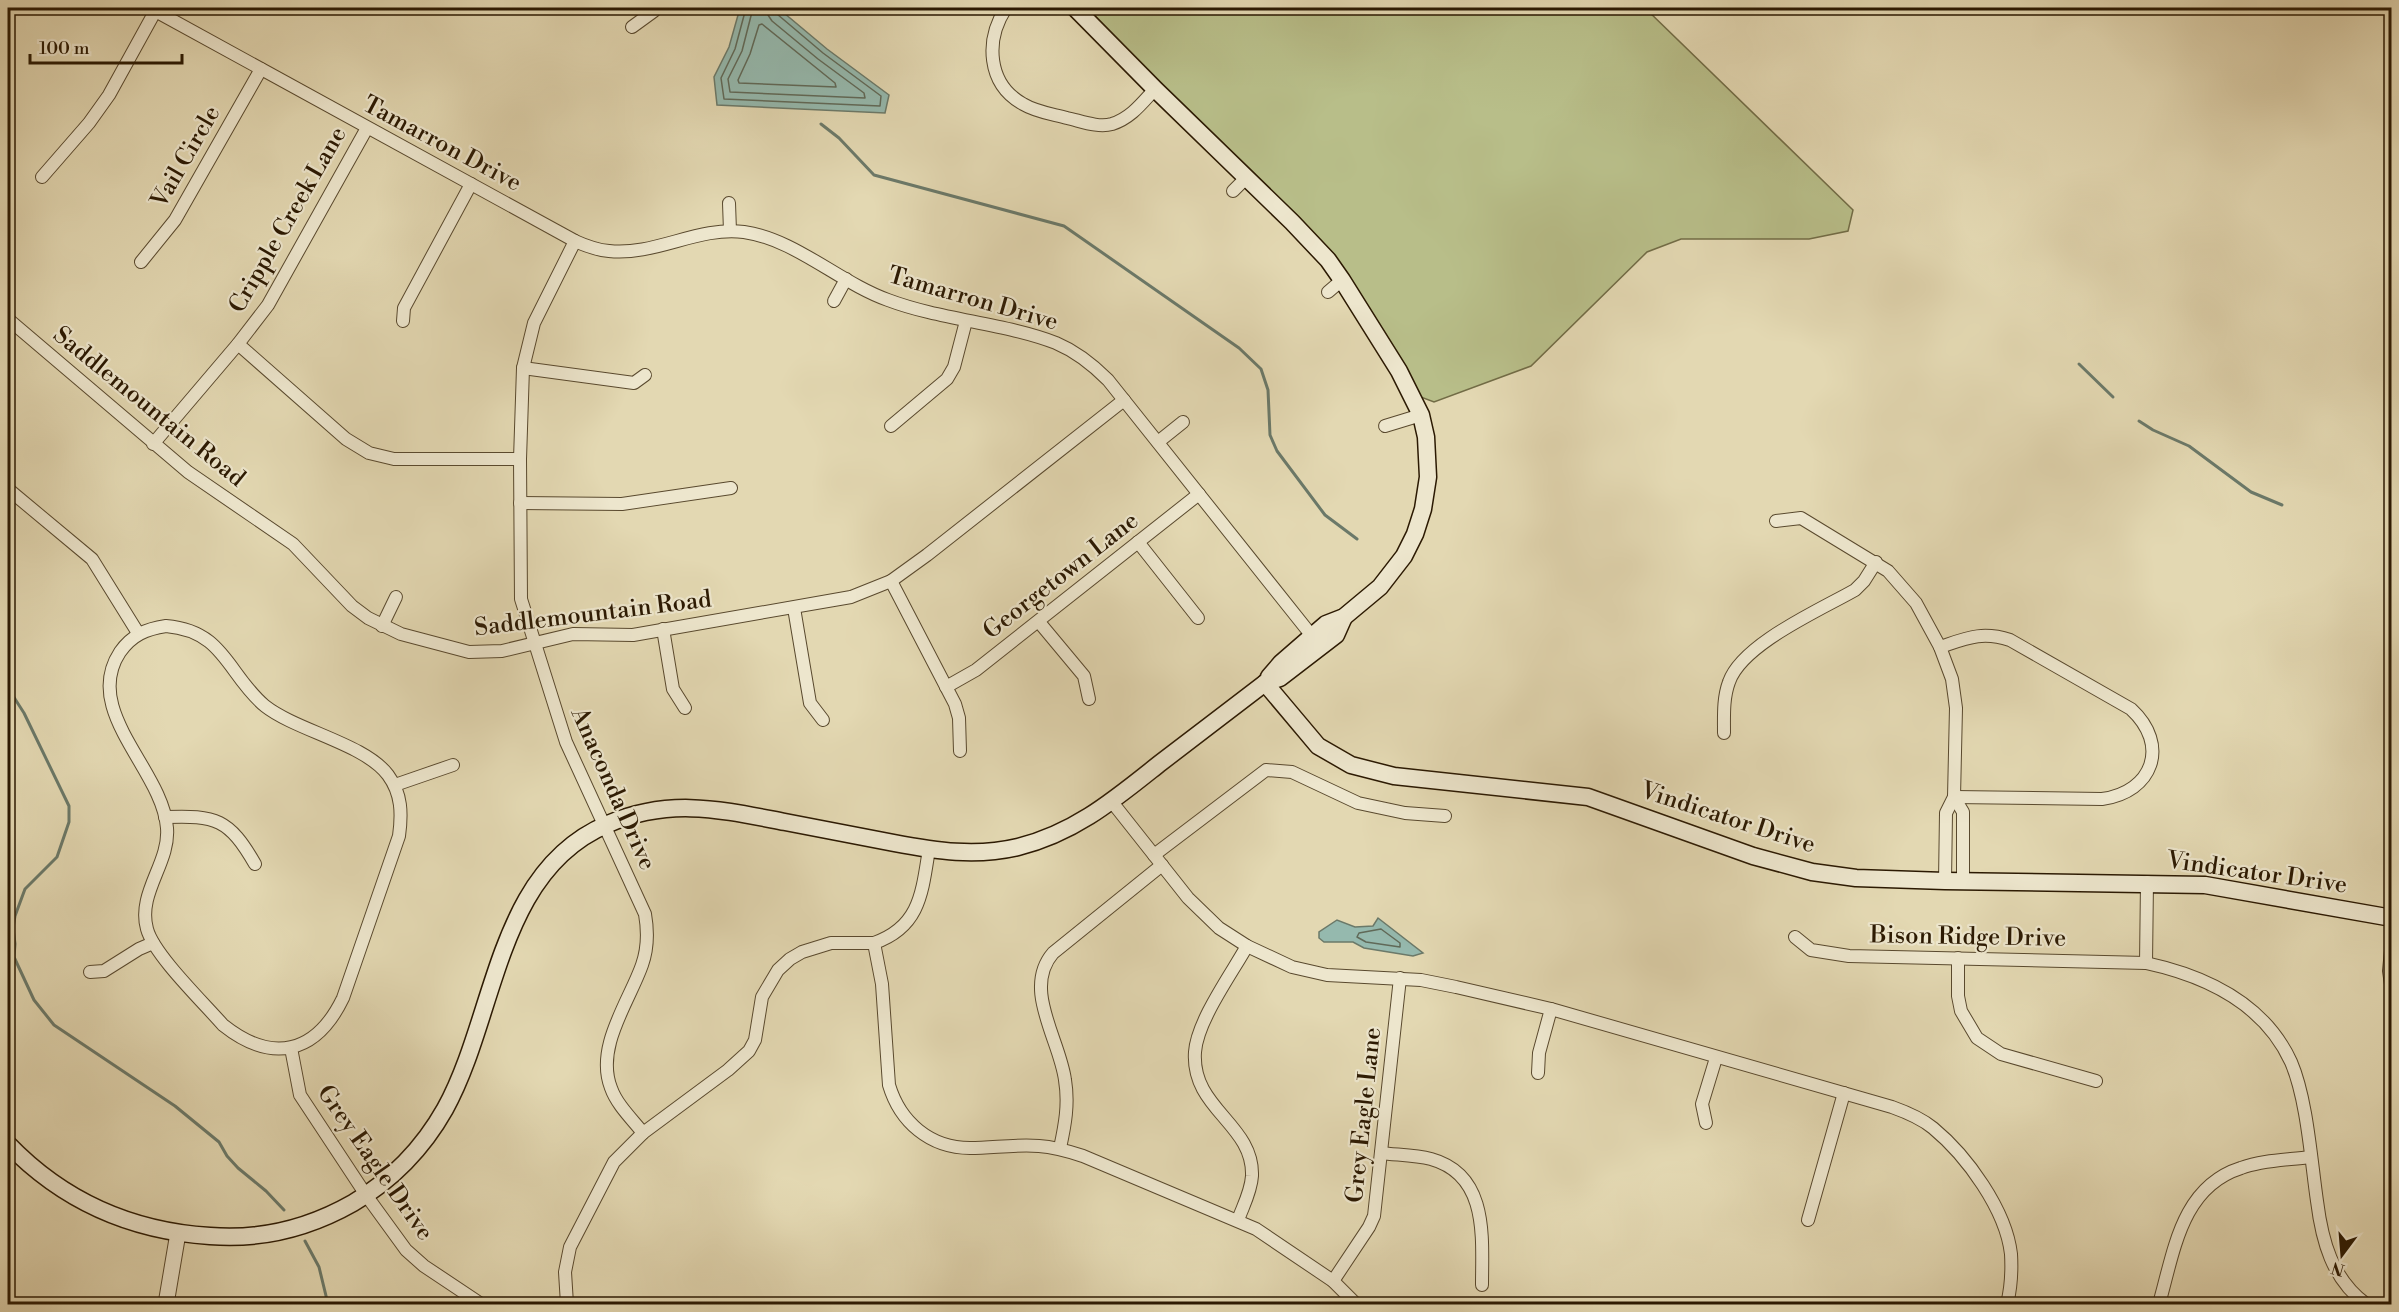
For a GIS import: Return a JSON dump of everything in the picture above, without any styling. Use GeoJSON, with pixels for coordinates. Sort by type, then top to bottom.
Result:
{"type":"FeatureCollection","features":[{"type":"Feature","properties":{"kind":"main road"},"geometry":{"type":"LineString","coordinates":[[1075,8],[1313,244],[1342,280],[1399,371],[1421,416],[1427,446],[1428,477],[1423,509],[1415,534],[1393,573],[1380,587],[1344,616],[1326,624],[1311,636],[1273,671],[1266,683]]}},
{"type":"Feature","properties":{"kind":"main road"},"geometry":{"type":"LineString","coordinates":[[8,1144],[39,1174],[79,1201],[131,1223],[178,1233],[244,1237],[290,1230],[330,1215],[366,1195],[390,1177],[422,1145],[446,1107],[464,1067],[513,926],[532,889],[564,853],[585,836],[625,817],[662,808],[700,807],[929,849],[975,853],[1020,846],[1066,830],[1113,802],[1266,683],[1280,678],[1336,635],[1344,616]]}},
{"type":"Feature","properties":{"kind":"main road","name":"Vindicator Drive"},"geometry":{"type":"LineString","coordinates":[[1266,683],[1318,746],[1351,765],[1394,776],[1588,797],[1753,856],[1812,872],[1856,878],[1946,881],[2147,882],[2205,885],[2391,918]]}},
{"type":"Feature","properties":{"kind":"street"},"geometry":{"type":"LineString","coordinates":[[42,177],[89,123],[109,95],[154,8]]}},
{"type":"Feature","properties":{"kind":"street","name":"Tamarron Drive"},"geometry":{"type":"LineString","coordinates":[[154,8],[367,128],[575,241],[595,249],[625,251],[699,235],[730,231],[768,238],[887,300],[1043,339],[1064,347],[1098,369],[1311,636]]}},
{"type":"Feature","properties":{"kind":"street"},"geometry":{"type":"LineString","coordinates":[[632,27],[655,8]]}},
{"type":"Feature","properties":{"kind":"street"},"geometry":{"type":"LineString","coordinates":[[1006,8],[994,30],[992,43],[992,59],[999,91],[1035,111],[1098,125],[1122,120],[1155,89]]}},
{"type":"Feature","properties":{"kind":"street","name":"Vail Circle"},"geometry":{"type":"LineString","coordinates":[[141,262],[176,220],[261,69]]}},
{"type":"Feature","properties":{"kind":"street","name":"Cripple Creek Lane"},"geometry":{"type":"LineString","coordinates":[[153,444],[268,305],[367,128]]}},
{"type":"Feature","properties":{"kind":"street"},"geometry":{"type":"LineString","coordinates":[[1233,191],[1246,178]]}},
{"type":"Feature","properties":{"kind":"street"},"geometry":{"type":"LineString","coordinates":[[404,321],[404,308],[471,184]]}},
{"type":"Feature","properties":{"kind":"street"},"geometry":{"type":"LineString","coordinates":[[729,203],[730,231]]}},
{"type":"Feature","properties":{"kind":"street","name":"Anaconda Drive"},"geometry":{"type":"LineString","coordinates":[[575,241],[534,322],[523,368],[520,459],[521,599],[566,742],[639,899],[647,928],[643,964],[614,1033],[608,1060],[610,1087],[617,1100],[643,1133]]}},
{"type":"Feature","properties":{"kind":"street"},"geometry":{"type":"LineString","coordinates":[[834,301],[846,279]]}},
{"type":"Feature","properties":{"kind":"street"},"geometry":{"type":"LineString","coordinates":[[1328,292],[1342,280]]}},
{"type":"Feature","properties":{"kind":"street","name":"Saddlemountain Road"},"geometry":{"type":"LineString","coordinates":[[8,319],[188,472],[293,544],[352,606],[382,626],[423,641],[469,652],[493,652],[573,634],[633,635],[851,597],[891,581],[1124,400]]}},
{"type":"Feature","properties":{"kind":"street"},"geometry":{"type":"LineString","coordinates":[[891,426],[947,379],[954,366],[966,321]]}},
{"type":"Feature","properties":{"kind":"street"},"geometry":{"type":"LineString","coordinates":[[238,344],[346,439],[369,453],[394,459],[520,459]]}},
{"type":"Feature","properties":{"kind":"street"},"geometry":{"type":"LineString","coordinates":[[523,368],[634,383],[645,375]]}},
{"type":"Feature","properties":{"kind":"street"},"geometry":{"type":"LineString","coordinates":[[1385,426],[1421,416]]}},
{"type":"Feature","properties":{"kind":"street"},"geometry":{"type":"LineString","coordinates":[[1158,442],[1183,422]]}},
{"type":"Feature","properties":{"kind":"street"},"geometry":{"type":"LineString","coordinates":[[520,503],[622,504],[731,488]]}},
{"type":"Feature","properties":{"kind":"street"},"geometry":{"type":"LineString","coordinates":[[8,489],[92,559],[138,633]]}},
{"type":"Feature","properties":{"kind":"street","name":"Georgetown Lane"},"geometry":{"type":"LineString","coordinates":[[946,687],[976,670],[1040,622],[1198,494]]}},
{"type":"Feature","properties":{"kind":"street"},"geometry":{"type":"LineString","coordinates":[[1776,521],[1801,518],[1876,562],[1893,575],[1907,591],[1940,647],[1955,694],[1954,797],[1947,813],[1946,881]]}},
{"type":"Feature","properties":{"kind":"street"},"geometry":{"type":"LineString","coordinates":[[1138,542],[1198,618]]}},
{"type":"Feature","properties":{"kind":"street"},"geometry":{"type":"LineString","coordinates":[[1724,733],[1726,695],[1732,675],[1742,660],[1767,641],[1855,590],[1876,562]]}},
{"type":"Feature","properties":{"kind":"street"},"geometry":{"type":"LineString","coordinates":[[891,581],[955,704],[959,718],[960,751]]}},
{"type":"Feature","properties":{"kind":"street"},"geometry":{"type":"LineString","coordinates":[[382,626],[396,597]]}},
{"type":"Feature","properties":{"kind":"street"},"geometry":{"type":"LineString","coordinates":[[794,608],[810,704],[823,720]]}},
{"type":"Feature","properties":{"kind":"street"},"geometry":{"type":"LineString","coordinates":[[1040,622],[1083,676],[1089,699]]}},
{"type":"Feature","properties":{"kind":"street"},"geometry":{"type":"LineString","coordinates":[[166,626],[180,627],[209,639],[266,706],[377,763],[395,785],[401,808],[399,836],[343,998],[333,1019],[324,1029],[291,1048],[261,1047],[223,1025],[153,943],[147,929],[145,914],[147,899],[165,848],[167,828],[161,804],[117,716],[108,687],[116,658],[124,645],[138,633],[166,626]]}},
{"type":"Feature","properties":{"kind":"street"},"geometry":{"type":"LineString","coordinates":[[663,629],[673,689],[685,708]]}},
{"type":"Feature","properties":{"kind":"street"},"geometry":{"type":"LineString","coordinates":[[1940,647],[1976,635],[1989,635],[2010,640],[2132,710],[2146,725],[2153,745],[2150,764],[2141,782],[2133,789],[2115,797],[2102,799],[1954,797]]}},
{"type":"Feature","properties":{"kind":"street"},"geometry":{"type":"LineString","coordinates":[[395,785],[453,765]]}},
{"type":"Feature","properties":{"kind":"street"},"geometry":{"type":"LineString","coordinates":[[1154,855],[1266,770],[1292,772],[1358,803],[1405,813],[1445,816]]}},
{"type":"Feature","properties":{"kind":"street"},"geometry":{"type":"LineString","coordinates":[[1954,797],[1963,812],[1963,880]]}},
{"type":"Feature","properties":{"kind":"street"},"geometry":{"type":"LineString","coordinates":[[1113,802],[1188,898],[1219,928],[1273,959],[1310,972],[1436,982],[1551,1009],[1892,1107],[1932,1126],[1969,1168],[1999,1213],[2010,1252],[2012,1272],[2007,1305]]}},
{"type":"Feature","properties":{"kind":"street"},"geometry":{"type":"LineString","coordinates":[[165,817],[198,816],[214,820],[238,838],[255,864]]}},
{"type":"Feature","properties":{"kind":"street"},"geometry":{"type":"LineString","coordinates":[[567,1305],[566,1272],[574,1236],[614,1162],[643,1133],[728,1070],[749,1051],[755,1040],[762,997],[773,977],[790,959],[801,952],[831,943],[874,943],[896,934],[906,926],[923,890],[929,849]]}},
{"type":"Feature","properties":{"kind":"street"},"geometry":{"type":"LineString","coordinates":[[1060,1148],[1067,1110],[1067,1092],[1065,1077],[1043,1002],[1040,987],[1041,973],[1046,962],[1062,944],[1162,865]]}},
{"type":"Feature","properties":{"kind":"street"},"geometry":{"type":"LineString","coordinates":[[2146,963],[2147,882]]}},
{"type":"Feature","properties":{"kind":"street","name":"Bison Ridge Drive"},"geometry":{"type":"LineString","coordinates":[[1795,937],[1811,950],[1849,956],[2146,963],[2192,975],[2233,996],[2250,1009],[2274,1034],[2290,1061],[2295,1075],[2325,1248],[2344,1283],[2366,1305]]}},
{"type":"Feature","properties":{"kind":"street"},"geometry":{"type":"LineString","coordinates":[[2391,940],[2389,971],[2391,991]]}},
{"type":"Feature","properties":{"kind":"street"},"geometry":{"type":"LineString","coordinates":[[90,972],[105,971],[139,949],[153,943]]}},
{"type":"Feature","properties":{"kind":"street"},"geometry":{"type":"LineString","coordinates":[[874,943],[882,984],[889,1085],[894,1100],[908,1121],[925,1136],[955,1147],[1060,1148],[1238,1220],[1334,1281],[1356,1305]]}},
{"type":"Feature","properties":{"kind":"street"},"geometry":{"type":"LineString","coordinates":[[1238,1220],[1250,1190],[1251,1161],[1234,1128],[1205,1096],[1196,1067],[1195,1052],[1204,1021],[1247,946]]}},
{"type":"Feature","properties":{"kind":"street"},"geometry":{"type":"LineString","coordinates":[[1958,958],[1958,996],[1961,1011],[1977,1038],[2001,1054],[2096,1081]]}},
{"type":"Feature","properties":{"kind":"street","name":"Grey Eagle Lane"},"geometry":{"type":"LineString","coordinates":[[1334,1281],[1374,1216],[1400,978]]}},
{"type":"Feature","properties":{"kind":"street"},"geometry":{"type":"LineString","coordinates":[[1538,1073],[1539,1053],[1551,1009]]}},
{"type":"Feature","properties":{"kind":"street","name":"Grey Eagle Drive"},"geometry":{"type":"LineString","coordinates":[[291,1048],[300,1095],[366,1195],[413,1257],[481,1305]]}},
{"type":"Feature","properties":{"kind":"street"},"geometry":{"type":"LineString","coordinates":[[1706,1123],[1702,1104],[1716,1058]]}},
{"type":"Feature","properties":{"kind":"street"},"geometry":{"type":"LineString","coordinates":[[1808,1220],[1844,1094]]}},
{"type":"Feature","properties":{"kind":"street"},"geometry":{"type":"LineString","coordinates":[[1381,1153],[1431,1159],[1455,1171],[1464,1181],[1478,1205],[1481,1219],[1482,1285]]}},
{"type":"Feature","properties":{"kind":"street"},"geometry":{"type":"LineString","coordinates":[[2159,1305],[2183,1220],[2199,1195],[2219,1178],[2242,1167],[2310,1157]]}},
{"type":"Feature","properties":{"kind":"street"},"geometry":{"type":"LineString","coordinates":[[166,1305],[178,1233]]}},
{"type":"Feature","properties":{"kind":"green space"},"geometry":{"type":"Polygon","coordinates":[[[1087,8],[1645,8],[1853,210],[1848,231],[1809,239],[1681,239],[1647,252],[1531,366],[1434,402],[1410,393],[1328,260],[1085,20],[1087,8]]]}},
{"type":"Feature","properties":{"kind":"water"},"geometry":{"type":"Polygon","coordinates":[[[740,8],[778,8],[827,49],[889,95],[885,113],[717,105],[714,77],[729,47],[740,8]]]}},
{"type":"Feature","properties":{"kind":"water"},"geometry":{"type":"Polygon","coordinates":[[[1378,918],[1423,953],[1413,956],[1364,948],[1353,942],[1324,942],[1319,938],[1319,932],[1337,920],[1355,927],[1373,926],[1378,918]]]}},
{"type":"Feature","properties":{"kind":"waterway"},"geometry":{"type":"LineString","coordinates":[[821,124],[839,138],[874,175],[1064,226],[1239,348],[1261,369],[1268,390],[1270,435],[1277,451],[1325,515],[1357,539]]}},
{"type":"Feature","properties":{"kind":"waterway"},"geometry":{"type":"LineString","coordinates":[[2079,364],[2113,397]]}},
{"type":"Feature","properties":{"kind":"waterway"},"geometry":{"type":"LineString","coordinates":[[2139,421],[2189,446],[2251,492],[2282,505]]}},
{"type":"Feature","properties":{"kind":"waterway"},"geometry":{"type":"LineString","coordinates":[[8,688],[24,713],[69,806],[69,822],[57,857],[25,889],[15,916],[14,957],[34,1000],[54,1025],[175,1106],[219,1142],[227,1156],[238,1168],[266,1191],[284,1210]]}},
{"type":"Feature","properties":{"kind":"waterway"},"geometry":{"type":"LineString","coordinates":[[305,1241],[319,1267],[328,1304]]}}]}
